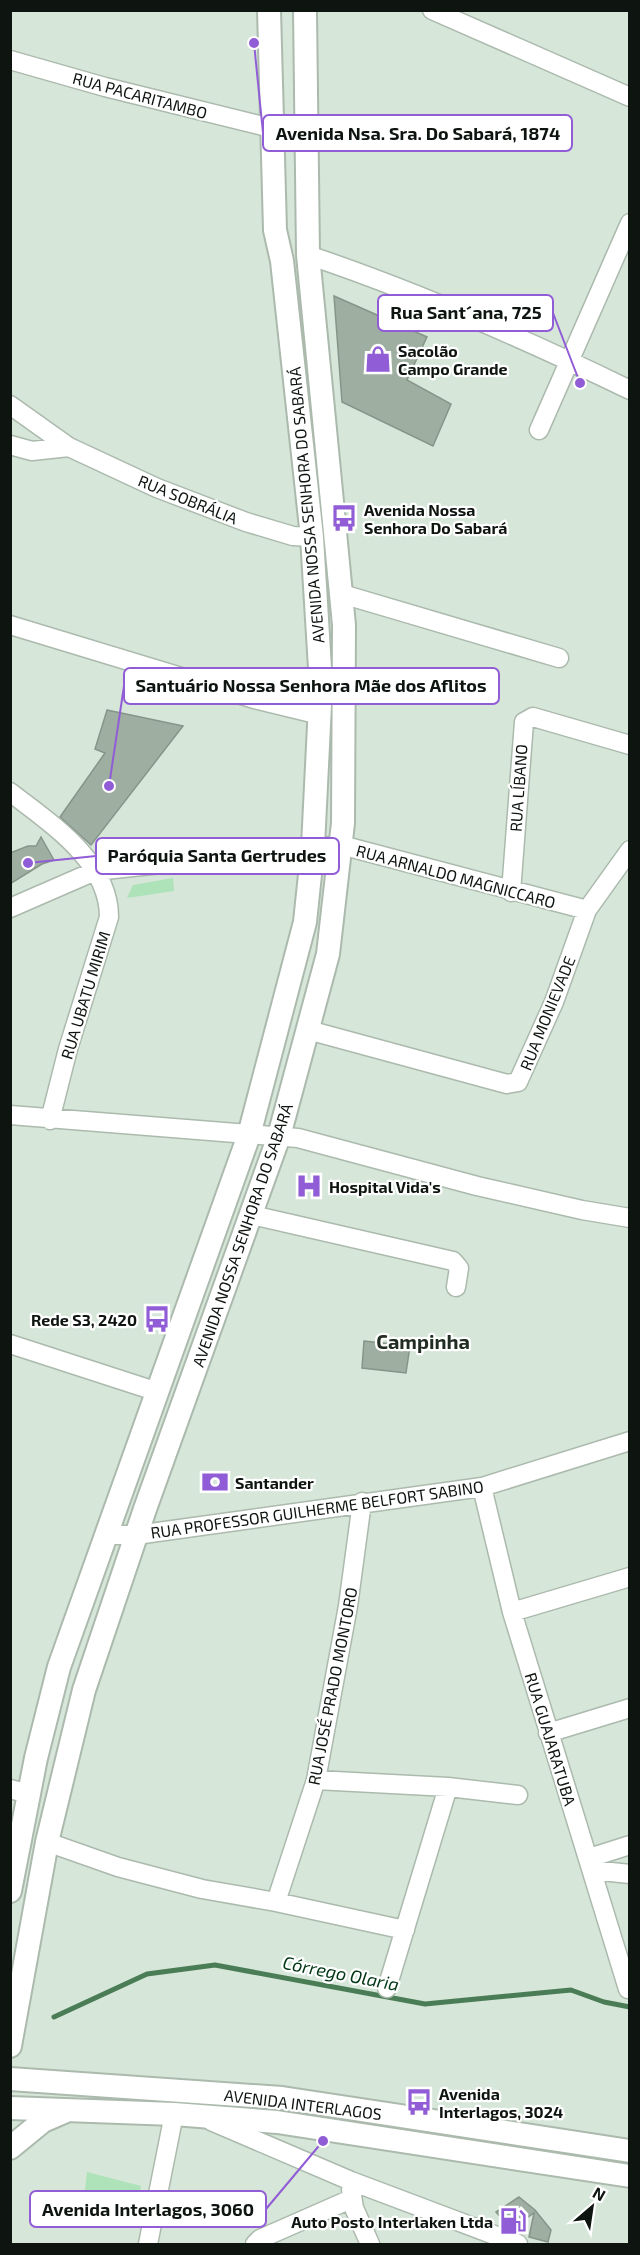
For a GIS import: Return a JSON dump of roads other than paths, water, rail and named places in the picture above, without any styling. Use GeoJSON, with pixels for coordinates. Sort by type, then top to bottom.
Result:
{"type":"FeatureCollection","features":[{"type":"Feature","properties":{"kind":"main road","name":"AVENIDA NOSSA SENHORA DO SABARÁ"},"geometry":{"type":"LineString","coordinates":[[10,1890],[20,1791],[59,1666],[249,1135],[305,921],[313,846],[320,716],[319,633],[312,537],[282,261],[275,230],[269,10]]}},
{"type":"Feature","properties":{"kind":"main road","name":"AVENIDA NOSSA SENHORA DO SABARÁ"},"geometry":{"type":"LineString","coordinates":[[10,2046],[47,1842],[79,1709],[136,1535],[279,1136],[328,954],[341,845],[345,709],[342,594],[308,255],[306,10]]}},
{"type":"Feature","properties":{"kind":"main road"},"geometry":{"type":"LineString","coordinates":[[275,230],[286,245],[308,255]]}},
{"type":"Feature","properties":{"kind":"main road","name":"AVENIDA INTERLAGOS"},"geometry":{"type":"LineString","coordinates":[[10,2079],[282,2098],[630,2151]]}},
{"type":"Feature","properties":{"kind":"main road","name":"AVENIDA INTERLAGOS"},"geometry":{"type":"LineString","coordinates":[[14,2102],[68,2110],[174,2114],[277,2122],[630,2176]]}},
{"type":"Feature","properties":{"kind":"main road"},"geometry":{"type":"LineString","coordinates":[[10,2148],[43,2121],[68,2110]]}},
{"type":"Feature","properties":{"kind":"street"},"geometry":{"type":"LineString","coordinates":[[432,10],[630,97]]}},
{"type":"Feature","properties":{"kind":"street","name":"RUA PACARITAMBO"},"geometry":{"type":"LineString","coordinates":[[10,60],[105,87],[271,128]]}},
{"type":"Feature","properties":{"kind":"street"},"geometry":{"type":"LineString","coordinates":[[539,430],[630,223]]}},
{"type":"Feature","properties":{"kind":"street"},"geometry":{"type":"LineString","coordinates":[[308,255],[372,277],[570,361],[630,390]]}},
{"type":"Feature","properties":{"kind":"street","name":"RUA SOBRÁLIA"},"geometry":{"type":"LineString","coordinates":[[10,405],[69,447],[157,488],[228,515],[293,536],[312,537]]}},
{"type":"Feature","properties":{"kind":"street"},"geometry":{"type":"LineString","coordinates":[[10,445],[32,451],[69,447]]}},
{"type":"Feature","properties":{"kind":"street"},"geometry":{"type":"LineString","coordinates":[[342,594],[559,658]]}},
{"type":"Feature","properties":{"kind":"street"},"geometry":{"type":"LineString","coordinates":[[10,625],[255,699],[320,716]]}},
{"type":"Feature","properties":{"kind":"street","name":"RUA LÍBANO"},"geometry":{"type":"LineString","coordinates":[[511,892],[524,722],[533,717],[630,745]]}},
{"type":"Feature","properties":{"kind":"street","name":"RUA UBATU MIRIM"},"geometry":{"type":"LineString","coordinates":[[10,792],[81,852],[95,871],[109,901],[109,917],[68,1049],[50,1120]]}},
{"type":"Feature","properties":{"kind":"street","name":"RUA ARNALDO MAGNICCARO"},"geometry":{"type":"LineString","coordinates":[[10,908],[95,871],[313,846],[341,845],[511,892],[587,910]]}},
{"type":"Feature","properties":{"kind":"street","name":"RUA MONIEVADE"},"geometry":{"type":"LineString","coordinates":[[308,1030],[507,1084],[518,1082],[554,1002],[587,910],[630,849]]}},
{"type":"Feature","properties":{"kind":"street"},"geometry":{"type":"LineString","coordinates":[[10,1115],[298,1138],[487,1188],[582,1210],[630,1218]]}},
{"type":"Feature","properties":{"kind":"street"},"geometry":{"type":"LineString","coordinates":[[252,1215],[453,1262],[459,1268],[456,1287]]}},
{"type":"Feature","properties":{"kind":"street"},"geometry":{"type":"LineString","coordinates":[[10,1344],[158,1392]]}},
{"type":"Feature","properties":{"kind":"street","name":"RUA PROFESSOR GUILHERME BELFORT SABINO"},"geometry":{"type":"LineString","coordinates":[[106,1535],[136,1535],[482,1487],[630,1441]]}},
{"type":"Feature","properties":{"kind":"street","name":"RUA GUAJARATUBA"},"geometry":{"type":"LineString","coordinates":[[482,1487],[512,1612],[628,1989]]}},
{"type":"Feature","properties":{"kind":"street","name":"RUA JOSÉ PRADO MONTORO"},"geometry":{"type":"LineString","coordinates":[[276,1902],[316,1780],[348,1606],[362,1502]]}},
{"type":"Feature","properties":{"kind":"street"},"geometry":{"type":"LineString","coordinates":[[512,1612],[630,1577]]}},
{"type":"Feature","properties":{"kind":"street"},"geometry":{"type":"LineString","coordinates":[[548,1733],[630,1708]]}},
{"type":"Feature","properties":{"kind":"street"},"geometry":{"type":"LineString","coordinates":[[316,1780],[448,1787],[518,1795]]}},
{"type":"Feature","properties":{"kind":"street"},"geometry":{"type":"LineString","coordinates":[[387,1988],[448,1787]]}},
{"type":"Feature","properties":{"kind":"street"},"geometry":{"type":"LineString","coordinates":[[47,1842],[118,1868],[202,1889],[276,1902],[405,1930]]}},
{"type":"Feature","properties":{"kind":"street"},"geometry":{"type":"LineString","coordinates":[[591,1864],[630,1845]]}},
{"type":"Feature","properties":{"kind":"street"},"geometry":{"type":"LineString","coordinates":[[591,1864],[630,1874]]}},
{"type":"Feature","properties":{"kind":"street"},"geometry":{"type":"LineString","coordinates":[[148,2244],[174,2114]]}},
{"type":"Feature","properties":{"kind":"street"},"geometry":{"type":"LineString","coordinates":[[198,2116],[351,2190],[518,2244]]}},
{"type":"Feature","properties":{"kind":"street"},"geometry":{"type":"LineString","coordinates":[[255,2244],[260,2239],[351,2190]]}},
{"type":"Feature","properties":{"kind":"street"},"geometry":{"type":"LineString","coordinates":[[351,2190],[370,2244]]}},
{"type":"Feature","properties":{"kind":"waterway","name":"Córrego Olaria"},"geometry":{"type":"LineString","coordinates":[[54,2017],[147,1974],[215,1965],[425,2004],[571,1990],[604,2002],[630,2007]]}},
{"type":"Feature","properties":{"kind":"place","name":"Avenida Nsa. Sra. Do Sabará, 1874"},"geometry":{"type":"Point","coordinates":[254,43]}},
{"type":"Feature","properties":{"kind":"place","name":"Sacolão Campo Grande"},"geometry":{"type":"Point","coordinates":[378,359]}},
{"type":"Feature","properties":{"kind":"place","name":"Rua Sant´ana, 725"},"geometry":{"type":"Point","coordinates":[580,383]}},
{"type":"Feature","properties":{"kind":"place","name":"Avenida Nossa Senhora Do Sabará"},"geometry":{"type":"Point","coordinates":[344,518]}},
{"type":"Feature","properties":{"kind":"place","name":"Santuário Nossa Senhora Mãe dos Aflitos"},"geometry":{"type":"Point","coordinates":[109,786]}},
{"type":"Feature","properties":{"kind":"place","name":"Paróquia Santa Gertrudes"},"geometry":{"type":"Point","coordinates":[28,863]}},
{"type":"Feature","properties":{"kind":"place","name":"Hospital Vida's"},"geometry":{"type":"Point","coordinates":[309,1186]}},
{"type":"Feature","properties":{"kind":"place","name":"Rede S3, 2420"},"geometry":{"type":"Point","coordinates":[157,1319]}},
{"type":"Feature","properties":{"kind":"place","name":"Santander"},"geometry":{"type":"Point","coordinates":[215,1482]}},
{"type":"Feature","properties":{"kind":"place","name":"Avenida Interlagos, 3024"},"geometry":{"type":"Point","coordinates":[419,2102]}},
{"type":"Feature","properties":{"kind":"place","name":"Avenida Interlagos, 3060"},"geometry":{"type":"Point","coordinates":[323,2141]}},
{"type":"Feature","properties":{"kind":"place","name":"Auto Posto Interlaken Ltda"},"geometry":{"type":"Point","coordinates":[513,2221]}},
{"type":"Feature","properties":{"kind":"district","name":"Campinha"},"geometry":{"type":"Point","coordinates":[423,1341]}}]}
